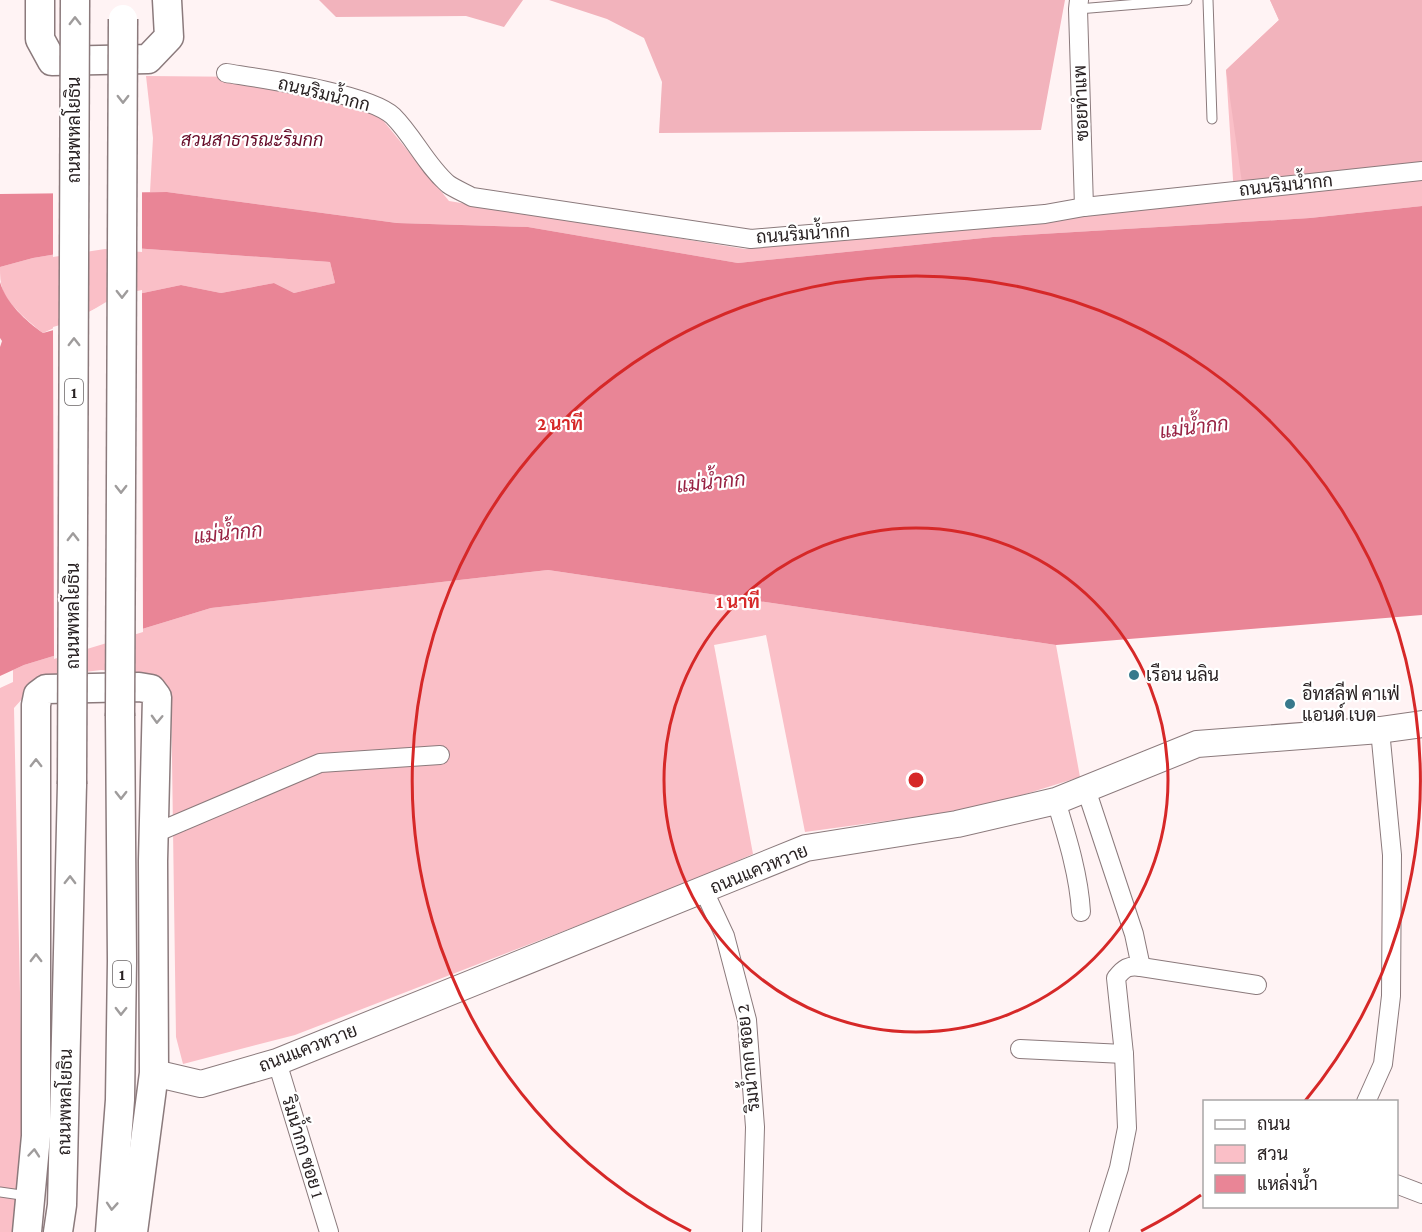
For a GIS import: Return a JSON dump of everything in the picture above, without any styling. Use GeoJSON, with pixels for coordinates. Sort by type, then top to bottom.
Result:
{"type":"FeatureCollection","features":[{"type":"Feature","properties":{"kind":"main road"},"geometry":{"type":"LineString","coordinates":[[40,0],[40,39],[52,61],[148,59],[169,37],[167,0]]}},
{"type":"Feature","properties":{"kind":"main road","name":"ถนนพหลโยธิน"},"geometry":{"type":"LineString","coordinates":[[58,1232],[62,1205],[72,784],[75,0]]}},
{"type":"Feature","properties":{"kind":"main road","name":"1"},"geometry":{"type":"LineString","coordinates":[[110,1232],[120,1100],[122,961],[120,716],[123,10]]}},
{"type":"Feature","properties":{"kind":"main road"},"geometry":{"type":"LineString","coordinates":[[27,1232],[36,1136],[36,705],[38,695],[46,689],[139,687],[151,689],[157,697],[153,834],[154,1073],[134,1232]]}},
{"type":"Feature","properties":{"kind":"street","name":"ซอยทำแพ"},"geometry":{"type":"LineString","coordinates":[[1078,5],[1084,207]]}},
{"type":"Feature","properties":{"kind":"street","name":"ถนนริมน้ำกก"},"geometry":{"type":"LineString","coordinates":[[226,73],[280,81],[368,102],[391,114],[435,170],[450,185],[472,197],[751,239],[1046,214],[1084,207],[1422,171]]}},
{"type":"Feature","properties":{"kind":"street","name":"ถนนแควหวาย"},"geometry":{"type":"LineString","coordinates":[[154,1073],[201,1084],[277,1062],[806,848],[957,824],[1056,801],[1197,744],[1380,730],[1422,724]]}},
{"type":"Feature","properties":{"kind":"street"},"geometry":{"type":"LineString","coordinates":[[1366,1100],[1383,1064],[1391,996],[1392,855],[1380,730]]}},
{"type":"Feature","properties":{"kind":"street"},"geometry":{"type":"LineString","coordinates":[[153,834],[320,763],[440,755]]}},
{"type":"Feature","properties":{"kind":"street"},"geometry":{"type":"LineString","coordinates":[[1086,789],[1134,934],[1141,967]]}},
{"type":"Feature","properties":{"kind":"street"},"geometry":{"type":"LineString","coordinates":[[1056,801],[1074,871],[1081,912]]}},
{"type":"Feature","properties":{"kind":"street","name":"ริมน้ำกก ซอย 2"},"geometry":{"type":"LineString","coordinates":[[704,891],[725,936],[747,1020],[755,1127],[752,1232]]}},
{"type":"Feature","properties":{"kind":"street"},"geometry":{"type":"LineString","coordinates":[[1099,1232],[1119,1168],[1127,1128],[1124,1054],[1116,978],[1124,968],[1132,966],[1257,985]]}},
{"type":"Feature","properties":{"kind":"street"},"geometry":{"type":"LineString","coordinates":[[1020,1048],[1124,1054]]}},
{"type":"Feature","properties":{"kind":"street","name":"ริมน้ำกก ซอย 1"},"geometry":{"type":"LineString","coordinates":[[277,1062],[329,1232]]}},
{"type":"Feature","properties":{"kind":"street"},"geometry":{"type":"LineString","coordinates":[[1398,1185],[1422,1194]]}},
{"type":"Feature","properties":{"kind":"lane"},"geometry":{"type":"LineString","coordinates":[[1078,5],[1187,0]]}},
{"type":"Feature","properties":{"kind":"lane"},"geometry":{"type":"LineString","coordinates":[[1208,0],[1212,120]]}},
{"type":"Feature","properties":{"kind":"lane"},"geometry":{"type":"LineString","coordinates":[[0,1192],[30,1196]]}},
{"type":"Feature","properties":{"kind":"green space","name":"สวนสาธารณะริมกก"},"geometry":{"type":"Polygon","coordinates":[[[1270,0],[1422,0],[1422,206],[1310,218],[993,237],[738,263],[528,227],[397,223],[167,192],[150,192],[153,138],[146,76],[256,77],[368,102],[449,201],[745,249],[1084,207],[1234,195],[1226,70],[1279,20],[1270,0]]]}},
{"type":"Feature","properties":{"kind":"green space"},"geometry":{"type":"Polygon","coordinates":[[[105,246],[330,262],[335,283],[294,293],[274,283],[221,293],[181,285],[119,298],[43,333],[15,308],[3,291],[0,267],[33,258],[105,246]]]}},
{"type":"Feature","properties":{"kind":"green space"},"geometry":{"type":"Polygon","coordinates":[[[548,570],[1056,645],[1080,777],[981,808],[805,832],[766,635],[714,645],[753,854],[675,888],[295,1035],[183,1064],[176,1037],[171,691],[140,673],[101,670],[53,676],[31,689],[14,708],[23,1135],[13,1232],[0,1232],[0,688],[13,682],[13,670],[211,608],[548,570]]]}},
{"type":"Feature","properties":{"kind":"shaded area"},"geometry":{"type":"Polygon","coordinates":[[[319,0],[523,0],[504,27],[466,16],[336,17],[319,0]]]}},
{"type":"Feature","properties":{"kind":"shaded area"},"geometry":{"type":"Polygon","coordinates":[[[549,0],[1065,0],[1041,130],[659,133],[662,82],[644,38],[607,19],[549,0]]]}},
{"type":"Feature","properties":{"kind":"shaded area"},"geometry":{"type":"Polygon","coordinates":[[[1270,0],[1422,0],[1422,171],[1243,190],[1226,70],[1279,20],[1270,0]]]}},
{"type":"Feature","properties":{"kind":"water","name":"แม่น้ำกก"},"geometry":{"type":"Polygon","coordinates":[[[167,192],[397,223],[528,227],[738,263],[993,237],[1310,218],[1422,206],[1422,615],[1056,645],[548,570],[211,608],[24,665],[0,676],[0,347],[2,341],[0,338],[0,282],[17,311],[43,333],[75,324],[119,298],[181,285],[221,293],[274,283],[294,293],[335,283],[330,262],[105,246],[33,258],[0,267],[0,194],[167,192]]]}},
{"type":"Feature","properties":{"kind":"pier"},"geometry":{"type":"Polygon","coordinates":[[[142,189],[142,252],[105,249],[53,257],[53,190],[142,189]]]}},
{"type":"Feature","properties":{"kind":"pier"},"geometry":{"type":"Polygon","coordinates":[[[142,290],[143,632],[54,659],[53,327],[74,321],[118,295],[142,290]]]}},
{"type":"Feature","properties":{"kind":"place","name":"เรือน นลิน"},"geometry":{"type":"Point","coordinates":[1134,675]}},
{"type":"Feature","properties":{"kind":"place","name":"อีทสลีฟ คาเฟ่ แอนด์ เบด"},"geometry":{"type":"Point","coordinates":[1290,704]}}]}
